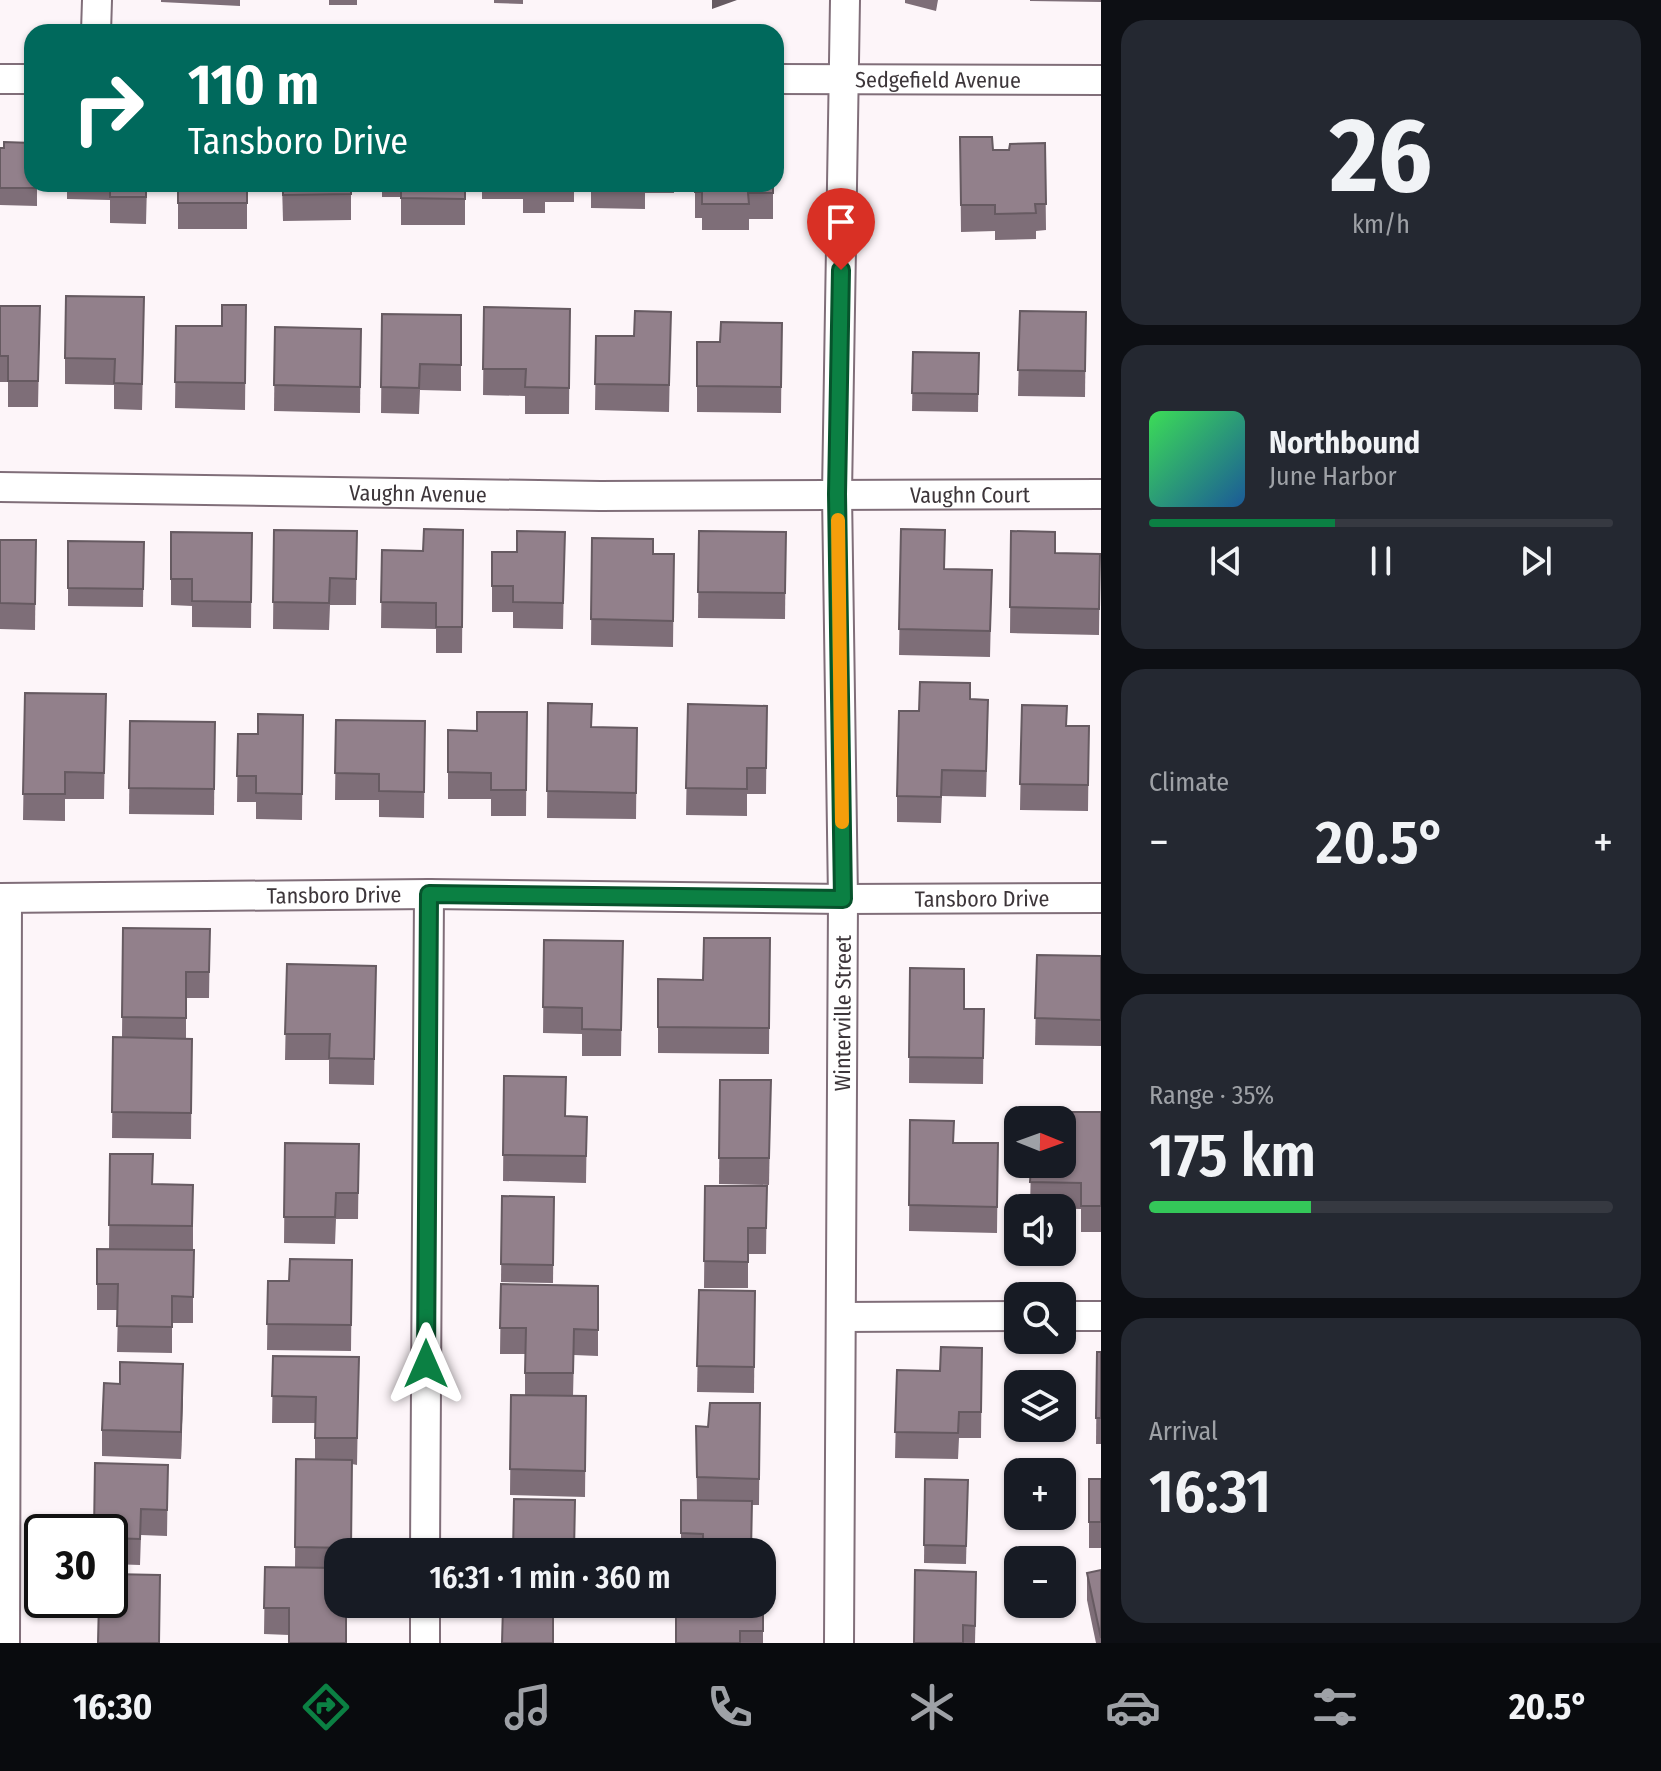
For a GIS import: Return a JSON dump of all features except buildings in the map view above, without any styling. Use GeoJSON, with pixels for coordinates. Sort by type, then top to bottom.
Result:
{"type":"FeatureCollection","features":[{"type":"Feature","properties":{"kind":"street"},"geometry":{"type":"LineString","coordinates":[[96,24],[97,0]]}},
{"type":"Feature","properties":{"kind":"street","name":"Winterville Street"},"geometry":{"type":"LineString","coordinates":[[839,1643],[843,899],[837,494],[845,0]]}},
{"type":"Feature","properties":{"kind":"street"},"geometry":{"type":"LineString","coordinates":[[0,79],[24,79]]}},
{"type":"Feature","properties":{"kind":"street","name":"Sedgefield Avenue"},"geometry":{"type":"LineString","coordinates":[[784,79],[1101,80]]}},
{"type":"Feature","properties":{"kind":"street","name":"Vaughn Avenue"},"geometry":{"type":"LineString","coordinates":[[0,487],[600,496],[837,494]]}},
{"type":"Feature","properties":{"kind":"street","name":"Vaughn Court"},"geometry":{"type":"LineString","coordinates":[[837,494],[1101,494]]}},
{"type":"Feature","properties":{"kind":"street"},"geometry":{"type":"LineString","coordinates":[[425,1538],[429,894]]}},
{"type":"Feature","properties":{"kind":"street","name":"Tansboro Drive"},"geometry":{"type":"LineString","coordinates":[[3,898],[429,894],[843,899],[1101,898]]}},
{"type":"Feature","properties":{"kind":"street"},"geometry":{"type":"LineString","coordinates":[[3,898],[5,1643]]}},
{"type":"Feature","properties":{"kind":"street"},"geometry":{"type":"LineString","coordinates":[[842,1317],[1004,1316]]}},
{"type":"Feature","properties":{"kind":"street"},"geometry":{"type":"LineString","coordinates":[[1076,1316],[1101,1316]]}},
{"type":"Feature","properties":{"kind":"street"},"geometry":{"type":"LineString","coordinates":[[425,1618],[425,1643]]}},
{"type":"Feature","properties":{"kind":"slow traffic"},"geometry":{"type":"LineString","coordinates":[[838,520],[842,822]]}},
{"type":"Feature","properties":{"kind":"route"},"geometry":{"type":"LineString","coordinates":[[426,1364],[429,894],[843,899],[837,494],[841,270]]}}]}
